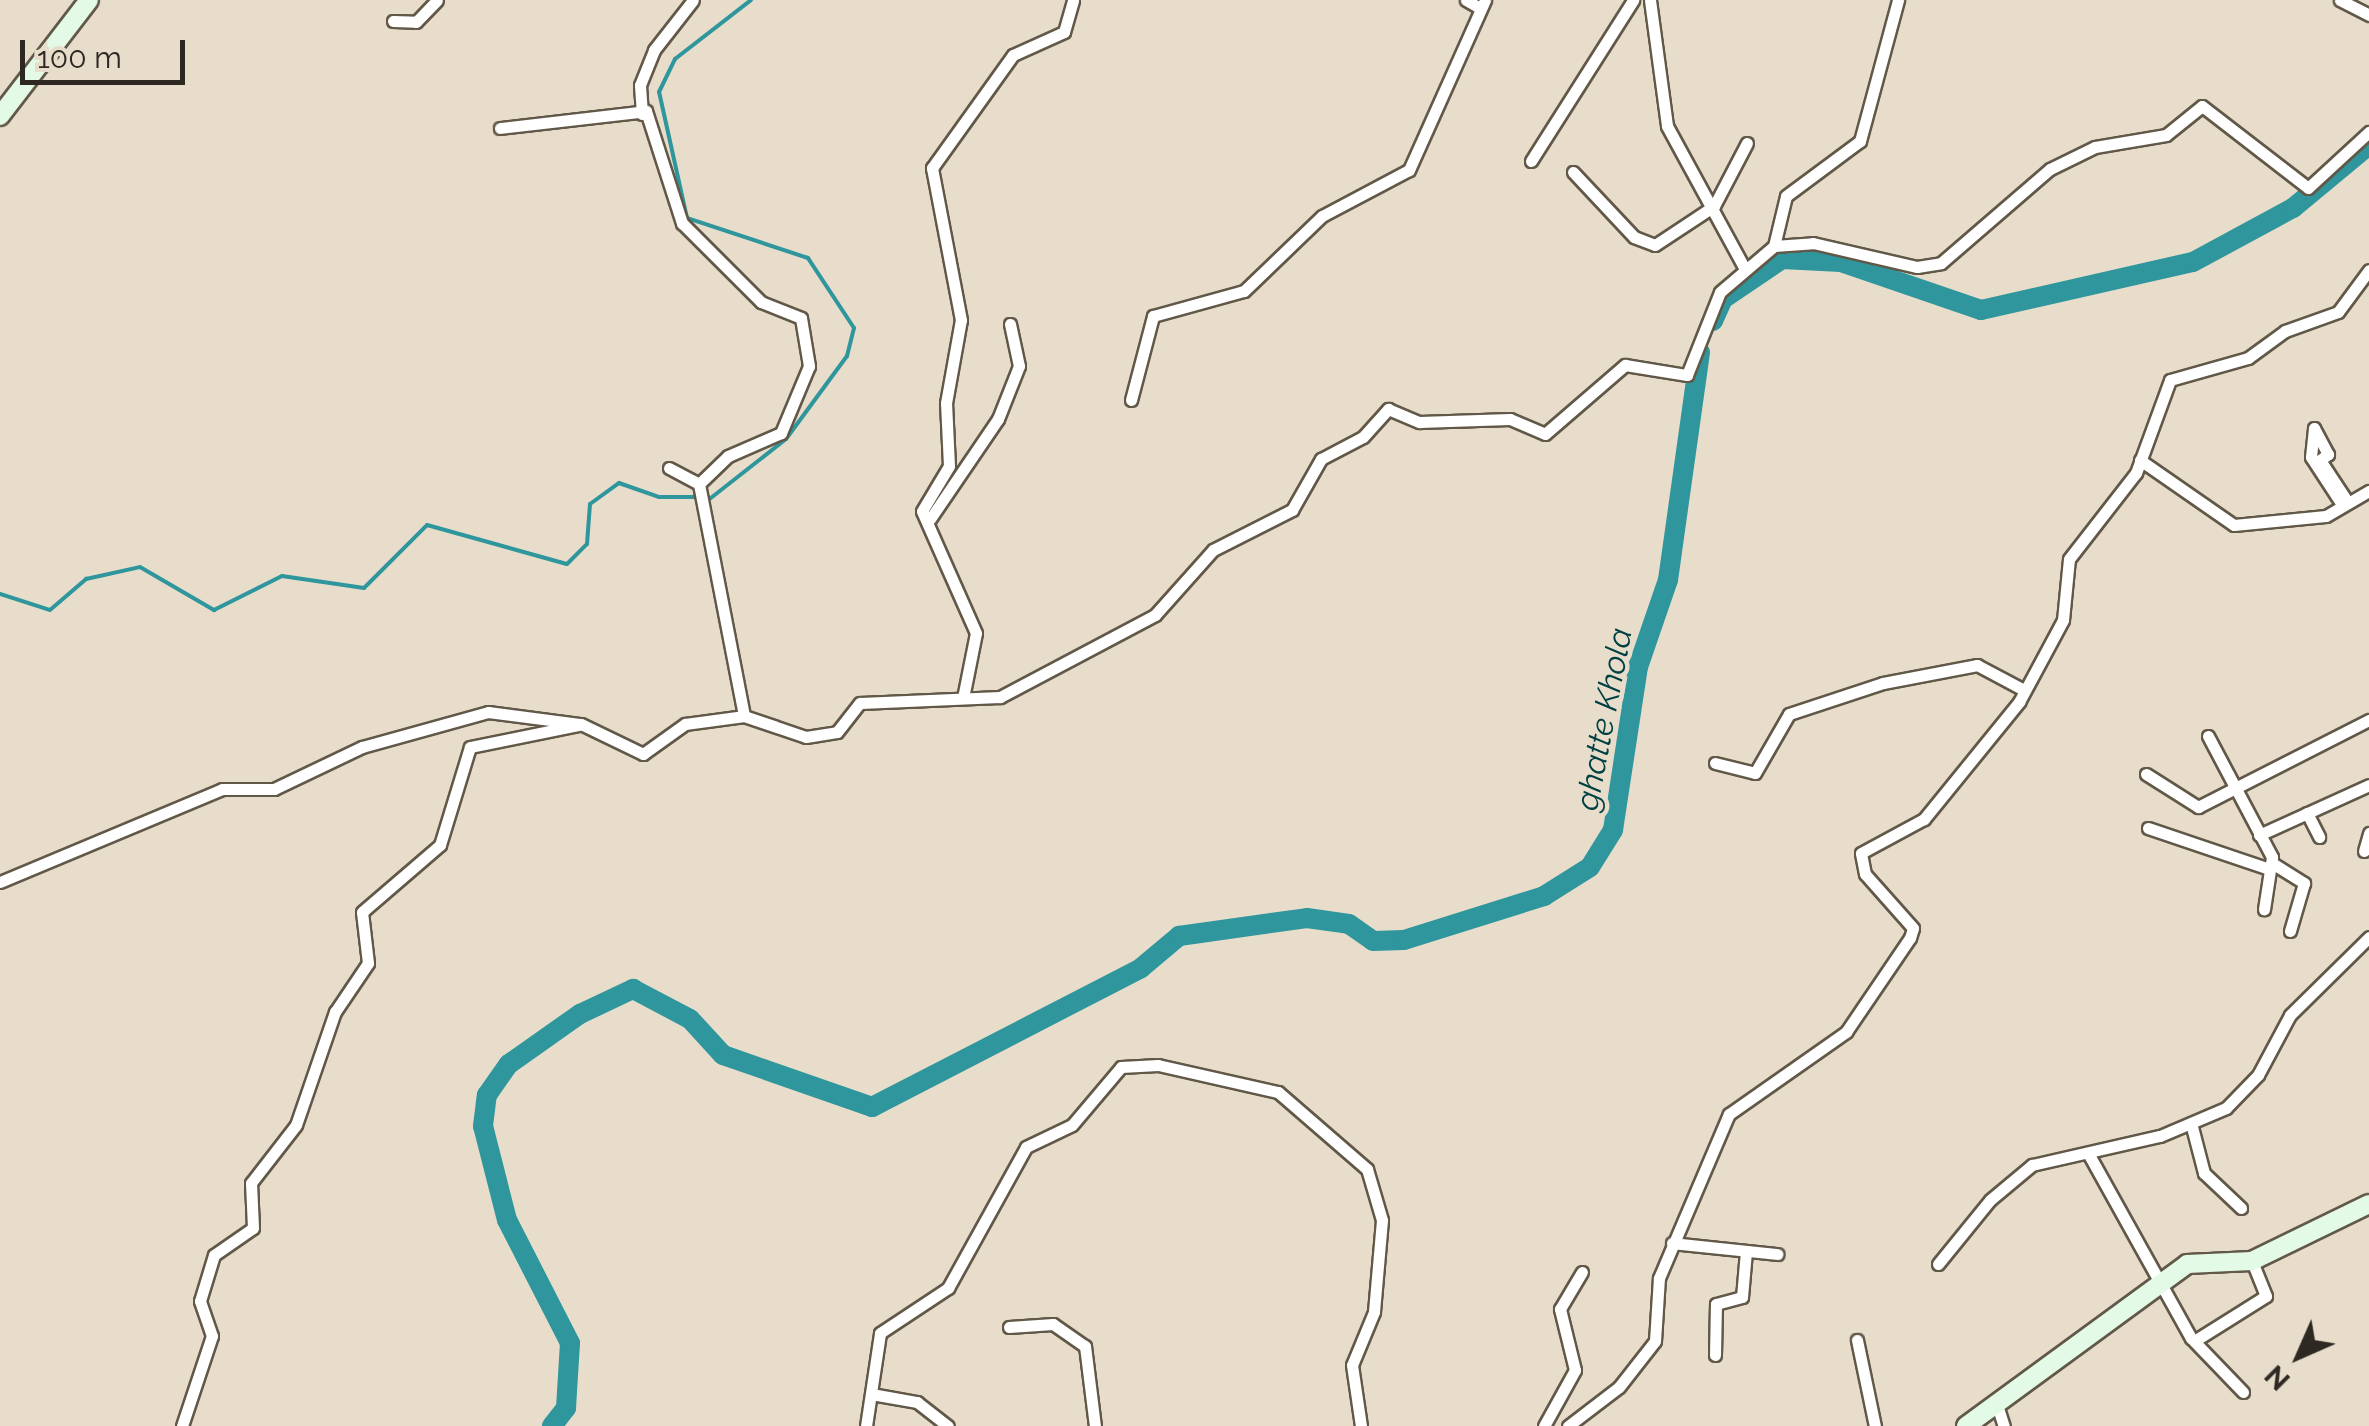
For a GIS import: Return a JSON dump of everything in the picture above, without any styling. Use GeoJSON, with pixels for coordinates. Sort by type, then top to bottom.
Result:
{"type":"FeatureCollection","features":[{"type":"Feature","properties":{"kind":"street"},"geometry":{"type":"LineString","coordinates":[[0,116],[89,0]]}},
{"type":"Feature","properties":{"kind":"street"},"geometry":{"type":"LineString","coordinates":[[393,21],[416,22],[438,0]]}},
{"type":"Feature","properties":{"kind":"street"},"geometry":{"type":"LineString","coordinates":[[642,114],[640,85],[654,50],[693,0]]}},
{"type":"Feature","properties":{"kind":"street"},"geometry":{"type":"LineString","coordinates":[[963,698],[976,633],[938,563],[924,500],[949,466],[946,403],[962,320],[932,168],[1013,55],[1064,32],[1072,0]]}},
{"type":"Feature","properties":{"kind":"street"},"geometry":{"type":"LineString","coordinates":[[1130,400],[1152,316],[1244,292],[1322,216],[1409,170],[1482,4],[1466,0]]}},
{"type":"Feature","properties":{"kind":"street"},"geometry":{"type":"LineString","coordinates":[[1532,161],[1633,0]]}},
{"type":"Feature","properties":{"kind":"street"},"geometry":{"type":"LineString","coordinates":[[1650,0],[1667,126],[1744,267]]}},
{"type":"Feature","properties":{"kind":"street"},"geometry":{"type":"LineString","coordinates":[[1774,246],[1786,196],[1860,141],[1898,0]]}},
{"type":"Feature","properties":{"kind":"street"},"geometry":{"type":"LineString","coordinates":[[2340,0],[2369,15]]}},
{"type":"Feature","properties":{"kind":"street"},"geometry":{"type":"LineString","coordinates":[[0,882],[222,789],[274,789],[362,748],[488,712],[581,724],[643,754],[685,724],[744,716],[806,737],[838,732],[860,703],[963,698],[1017,689],[1155,615],[1213,550],[1292,510],[1320,459],[1363,438],[1388,408],[1419,422],[1510,419],[1545,434],[1625,365],[1687,375],[1720,292],[1744,267],[1774,246],[1835,245],[1930,267],[2050,170],[2095,147],[2166,135],[2202,106],[2308,188],[2369,132]]}},
{"type":"Feature","properties":{"kind":"street"},"geometry":{"type":"LineString","coordinates":[[500,128],[651,116],[682,224],[761,302],[801,318],[811,346],[781,433],[728,456],[699,484]]}},
{"type":"Feature","properties":{"kind":"street"},"geometry":{"type":"LineString","coordinates":[[1573,172],[1634,238],[1655,245],[1714,206],[1747,143]]}},
{"type":"Feature","properties":{"kind":"street"},"geometry":{"type":"LineString","coordinates":[[1568,1426],[1619,1387],[1655,1340],[1672,1243],[1729,1114],[1846,1032],[1912,934],[1861,853],[1939,805],[2024,690],[2062,620],[2068,559],[2140,460],[2170,380],[2248,358],[2286,331],[2338,312],[2369,270]]}},
{"type":"Feature","properties":{"kind":"street"},"geometry":{"type":"LineString","coordinates":[[930,519],[998,420],[1019,366],[1010,324]]}},
{"type":"Feature","properties":{"kind":"street"},"geometry":{"type":"LineString","coordinates":[[2314,428],[2328,454],[2320,460],[2343,500],[2312,457],[2314,428]]}},
{"type":"Feature","properties":{"kind":"street"},"geometry":{"type":"LineString","coordinates":[[2140,460],[2224,524],[2314,518],[2343,500],[2369,491]]}},
{"type":"Feature","properties":{"kind":"street"},"geometry":{"type":"LineString","coordinates":[[669,468],[699,484]]}},
{"type":"Feature","properties":{"kind":"street"},"geometry":{"type":"LineString","coordinates":[[699,484],[744,716]]}},
{"type":"Feature","properties":{"kind":"street"},"geometry":{"type":"LineString","coordinates":[[1714,764],[1755,772],[1789,714],[1883,683],[1978,665],[2024,690]]}},
{"type":"Feature","properties":{"kind":"street"},"geometry":{"type":"LineString","coordinates":[[2146,774],[2198,808],[2369,720]]}},
{"type":"Feature","properties":{"kind":"street"},"geometry":{"type":"LineString","coordinates":[[182,1426],[212,1336],[200,1301],[214,1255],[253,1228],[251,1183],[296,1125],[335,1012],[368,963],[362,912],[440,845],[470,747],[581,724]]}},
{"type":"Feature","properties":{"kind":"street"},"geometry":{"type":"LineString","coordinates":[[2208,736],[2259,834],[2269,866],[2264,909]]}},
{"type":"Feature","properties":{"kind":"street"},"geometry":{"type":"LineString","coordinates":[[2259,834],[2369,784]]}},
{"type":"Feature","properties":{"kind":"street"},"geometry":{"type":"LineString","coordinates":[[2307,813],[2319,837]]}},
{"type":"Feature","properties":{"kind":"street"},"geometry":{"type":"LineString","coordinates":[[2148,828],[2269,866],[2304,883],[2290,932]]}},
{"type":"Feature","properties":{"kind":"street"},"geometry":{"type":"LineString","coordinates":[[2364,850],[2369,832]]}},
{"type":"Feature","properties":{"kind":"street"},"geometry":{"type":"LineString","coordinates":[[1938,1264],[2025,1170],[2190,1123],[2226,1108],[2258,1075],[2290,1015],[2369,937]]}},
{"type":"Feature","properties":{"kind":"street"},"geometry":{"type":"LineString","coordinates":[[866,1426],[877,1396],[880,1333],[948,1288],[1026,1147],[1072,1125],[1121,1067],[1158,1065],[1278,1092],[1367,1170],[1382,1220],[1374,1312],[1352,1365],[1361,1426]]}},
{"type":"Feature","properties":{"kind":"street"},"geometry":{"type":"LineString","coordinates":[[2190,1123],[2204,1173],[2242,1208]]}},
{"type":"Feature","properties":{"kind":"street"},"geometry":{"type":"LineString","coordinates":[[2088,1153],[2158,1282],[2243,1392]]}},
{"type":"Feature","properties":{"kind":"street"},"geometry":{"type":"LineString","coordinates":[[1966,1426],[2186,1264],[2252,1261],[2369,1204]]}},
{"type":"Feature","properties":{"kind":"street"},"geometry":{"type":"LineString","coordinates":[[1672,1243],[1777,1254]]}},
{"type":"Feature","properties":{"kind":"street"},"geometry":{"type":"LineString","coordinates":[[1715,1356],[1716,1304],[1742,1297],[1746,1251]]}},
{"type":"Feature","properties":{"kind":"street"},"geometry":{"type":"LineString","coordinates":[[2200,1338],[2266,1296],[2252,1261]]}},
{"type":"Feature","properties":{"kind":"street"},"geometry":{"type":"LineString","coordinates":[[1544,1426],[1574,1370],[1560,1309],[1582,1272]]}},
{"type":"Feature","properties":{"kind":"street"},"geometry":{"type":"LineString","coordinates":[[1009,1327],[1054,1324],[1085,1346],[1095,1426]]}},
{"type":"Feature","properties":{"kind":"street"},"geometry":{"type":"LineString","coordinates":[[1858,1340],[1874,1426]]}},
{"type":"Feature","properties":{"kind":"street"},"geometry":{"type":"LineString","coordinates":[[877,1396],[917,1402],[948,1426]]}},
{"type":"Feature","properties":{"kind":"street"},"geometry":{"type":"LineString","coordinates":[[1996,1402],[2004,1426]]}},
{"type":"Feature","properties":{"kind":"waterway"},"geometry":{"type":"LineString","coordinates":[[707,501],[786,439],[847,356],[854,328],[808,258],[687,218],[659,92],[675,59],[751,0]]}},
{"type":"Feature","properties":{"kind":"waterway","name":"ghatte Khola"},"geometry":{"type":"LineString","coordinates":[[1713,321],[1723,299],[1782,259],[1841,262],[1981,310],[2193,262],[2293,208],[2369,145]]}},
{"type":"Feature","properties":{"kind":"waterway","name":"ghatte Khola"},"geometry":{"type":"LineString","coordinates":[[552,1426],[566,1408],[570,1343],[507,1220],[483,1126],[487,1095],[509,1064],[580,1014],[633,989],[690,1019],[723,1055],[872,1107],[1141,968],[1179,936],[1307,918],[1349,924],[1373,941],[1404,940],[1544,896],[1590,867],[1613,830],[1638,667],[1668,580],[1700,352]]}},
{"type":"Feature","properties":{"kind":"waterway"},"geometry":{"type":"LineString","coordinates":[[0,594],[50,610],[86,579],[140,567],[214,610],[282,576],[364,588],[427,525],[567,564],[587,544],[590,504],[619,483],[659,497],[698,497]]}}]}
